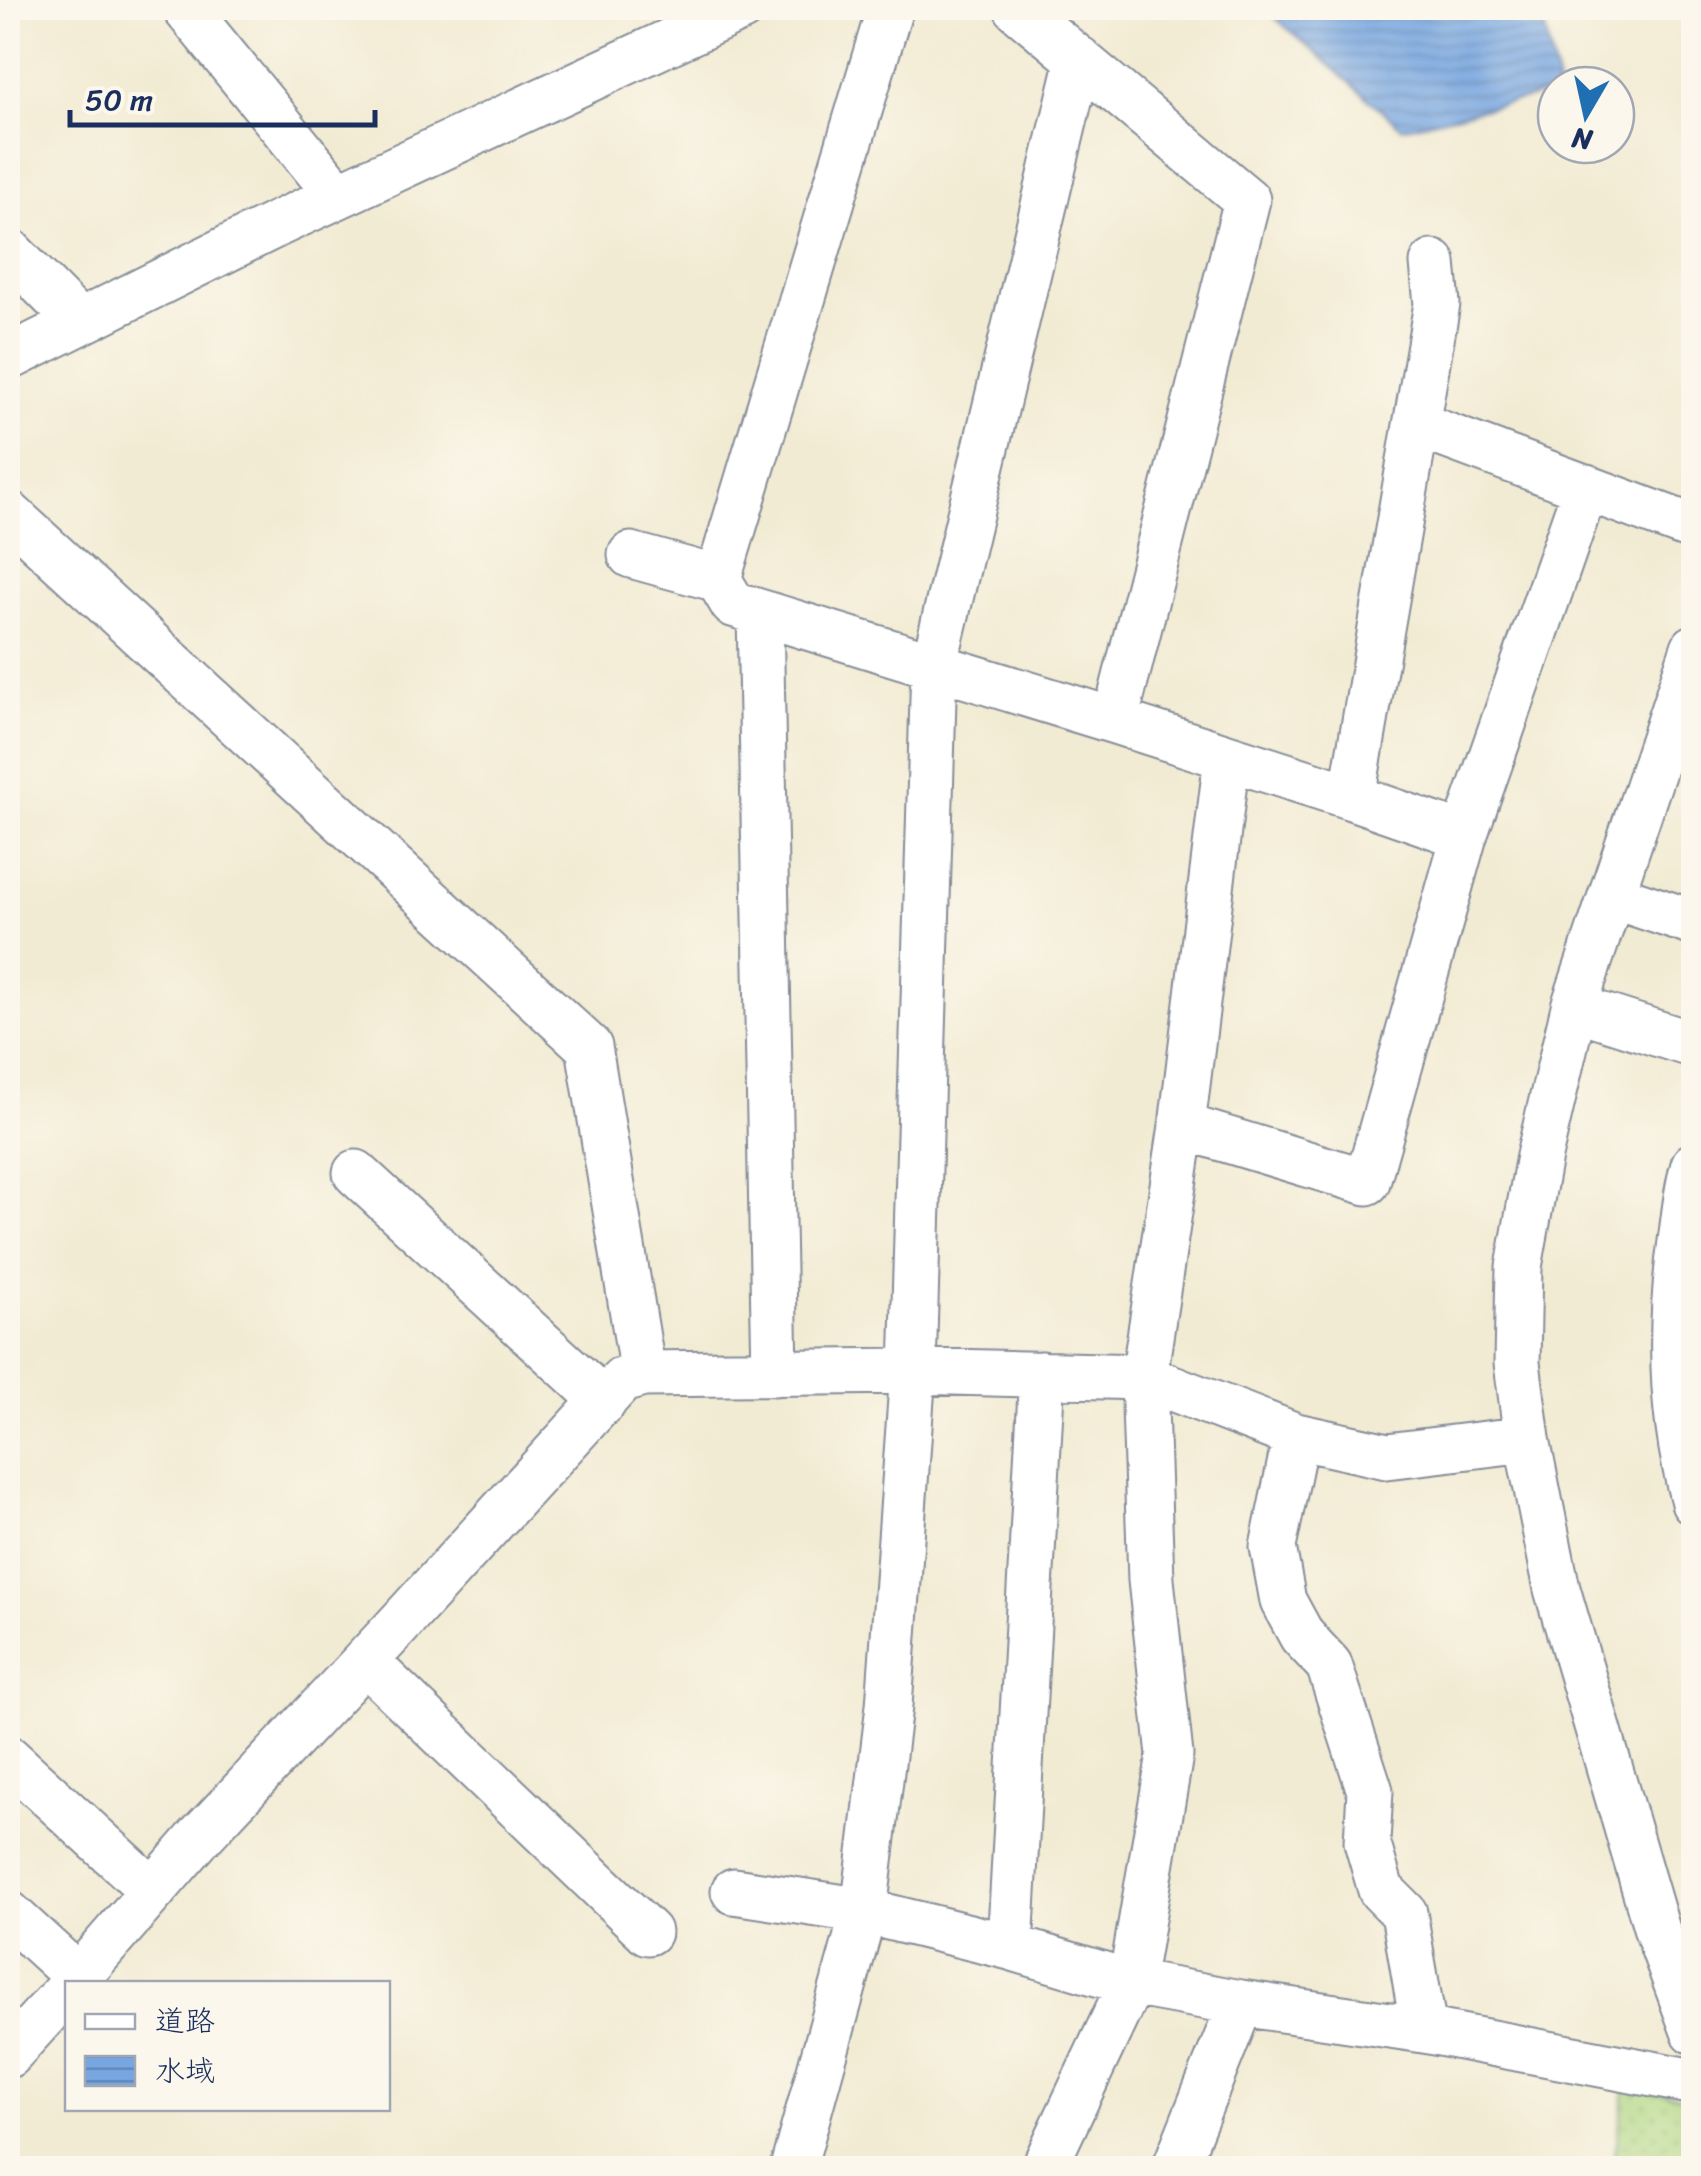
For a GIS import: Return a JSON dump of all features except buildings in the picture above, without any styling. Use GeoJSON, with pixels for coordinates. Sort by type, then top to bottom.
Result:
{"type":"FeatureCollection","features":[{"type":"Feature","properties":{"kind":"street"},"geometry":{"type":"LineString","coordinates":[[186,8],[338,195]]}},
{"type":"Feature","properties":{"kind":"street"},"geometry":{"type":"LineString","coordinates":[[8,358],[338,195],[742,8]]}},
{"type":"Feature","properties":{"kind":"street"},"geometry":{"type":"LineString","coordinates":[[718,579],[890,8]]}},
{"type":"Feature","properties":{"kind":"street"},"geometry":{"type":"LineString","coordinates":[[1017,8],[1247,200],[1114,721]]}},
{"type":"Feature","properties":{"kind":"street"},"geometry":{"type":"LineString","coordinates":[[792,2168],[864,1910],[890,1706],[912,1371],[934,665],[1079,59]]}},
{"type":"Feature","properties":{"kind":"street"},"geometry":{"type":"LineString","coordinates":[[8,250],[79,322]]}},
{"type":"Feature","properties":{"kind":"street"},"geometry":{"type":"LineString","coordinates":[[1352,796],[1437,304],[1433,263]]}},
{"type":"Feature","properties":{"kind":"street"},"geometry":{"type":"LineString","coordinates":[[1418,425],[1694,528]]}},
{"type":"Feature","properties":{"kind":"street"},"geometry":{"type":"LineString","coordinates":[[1182,1126],[1367,1182],[1464,836],[1586,486]]}},
{"type":"Feature","properties":{"kind":"street"},"geometry":{"type":"LineString","coordinates":[[8,513],[589,1047],[643,1374]]}},
{"type":"Feature","properties":{"kind":"street"},"geometry":{"type":"LineString","coordinates":[[631,554],[718,579],[733,604],[1352,796],[1464,836]]}},
{"type":"Feature","properties":{"kind":"street"},"geometry":{"type":"LineString","coordinates":[[760,613],[775,1373]]}},
{"type":"Feature","properties":{"kind":"street"},"geometry":{"type":"LineString","coordinates":[[1694,648],[1574,1007],[1539,1156],[1519,1267],[1517,1364],[1527,1439],[1557,1589],[1658,1930],[1694,2032]]}},
{"type":"Feature","properties":{"kind":"street"},"geometry":{"type":"LineString","coordinates":[[1044,2168],[1131,1983],[1170,1756],[1152,1580],[1144,1377],[1182,1126],[1227,757]]}},
{"type":"Feature","properties":{"kind":"street"},"geometry":{"type":"LineString","coordinates":[[1613,896],[1694,923]]}},
{"type":"Feature","properties":{"kind":"street"},"geometry":{"type":"LineString","coordinates":[[1574,1007],[1694,1045]]}},
{"type":"Feature","properties":{"kind":"street"},"geometry":{"type":"LineString","coordinates":[[1694,1165],[1676,1273],[1672,1352],[1694,1502]]}},
{"type":"Feature","properties":{"kind":"street"},"geometry":{"type":"LineString","coordinates":[[356,1172],[604,1400]]}},
{"type":"Feature","properties":{"kind":"street"},"geometry":{"type":"LineString","coordinates":[[74,1981],[198,1839],[622,1380],[643,1374],[912,1371],[1144,1377],[1296,1436],[1387,1456],[1527,1439]]}},
{"type":"Feature","properties":{"kind":"street"},"geometry":{"type":"LineString","coordinates":[[1010,1947],[1042,1374]]}},
{"type":"Feature","properties":{"kind":"street"},"geometry":{"type":"LineString","coordinates":[[1296,1436],[1273,1547],[1282,1601],[1302,1636],[1330,1664],[1370,1790],[1367,1842],[1376,1874],[1381,1890],[1404,1913],[1424,2030]]}},
{"type":"Feature","properties":{"kind":"street"},"geometry":{"type":"LineString","coordinates":[[365,1661],[648,1932]]}},
{"type":"Feature","properties":{"kind":"street"},"geometry":{"type":"LineString","coordinates":[[8,1758],[153,1891]]}},
{"type":"Feature","properties":{"kind":"street"},"geometry":{"type":"LineString","coordinates":[[734,1892],[864,1910],[1131,1983],[1424,2030],[1694,2082]]}},
{"type":"Feature","properties":{"kind":"street"},"geometry":{"type":"LineString","coordinates":[[8,1913],[70,1981]]}},
{"type":"Feature","properties":{"kind":"street"},"geometry":{"type":"LineString","coordinates":[[8,2056],[65,1991]]}},
{"type":"Feature","properties":{"kind":"street"},"geometry":{"type":"LineString","coordinates":[[1175,2168],[1241,2003]]}},
{"type":"Feature","properties":{"kind":"green space"},"geometry":{"type":"Polygon","coordinates":[[[1626,2085],[1693,2100],[1693,2168],[1613,2168],[1626,2085]]]}},
{"type":"Feature","properties":{"kind":"water"},"geometry":{"type":"Polygon","coordinates":[[[1264,8],[1540,8],[1553,65],[1536,65],[1536,97],[1402,128],[1264,8]]]}}]}
